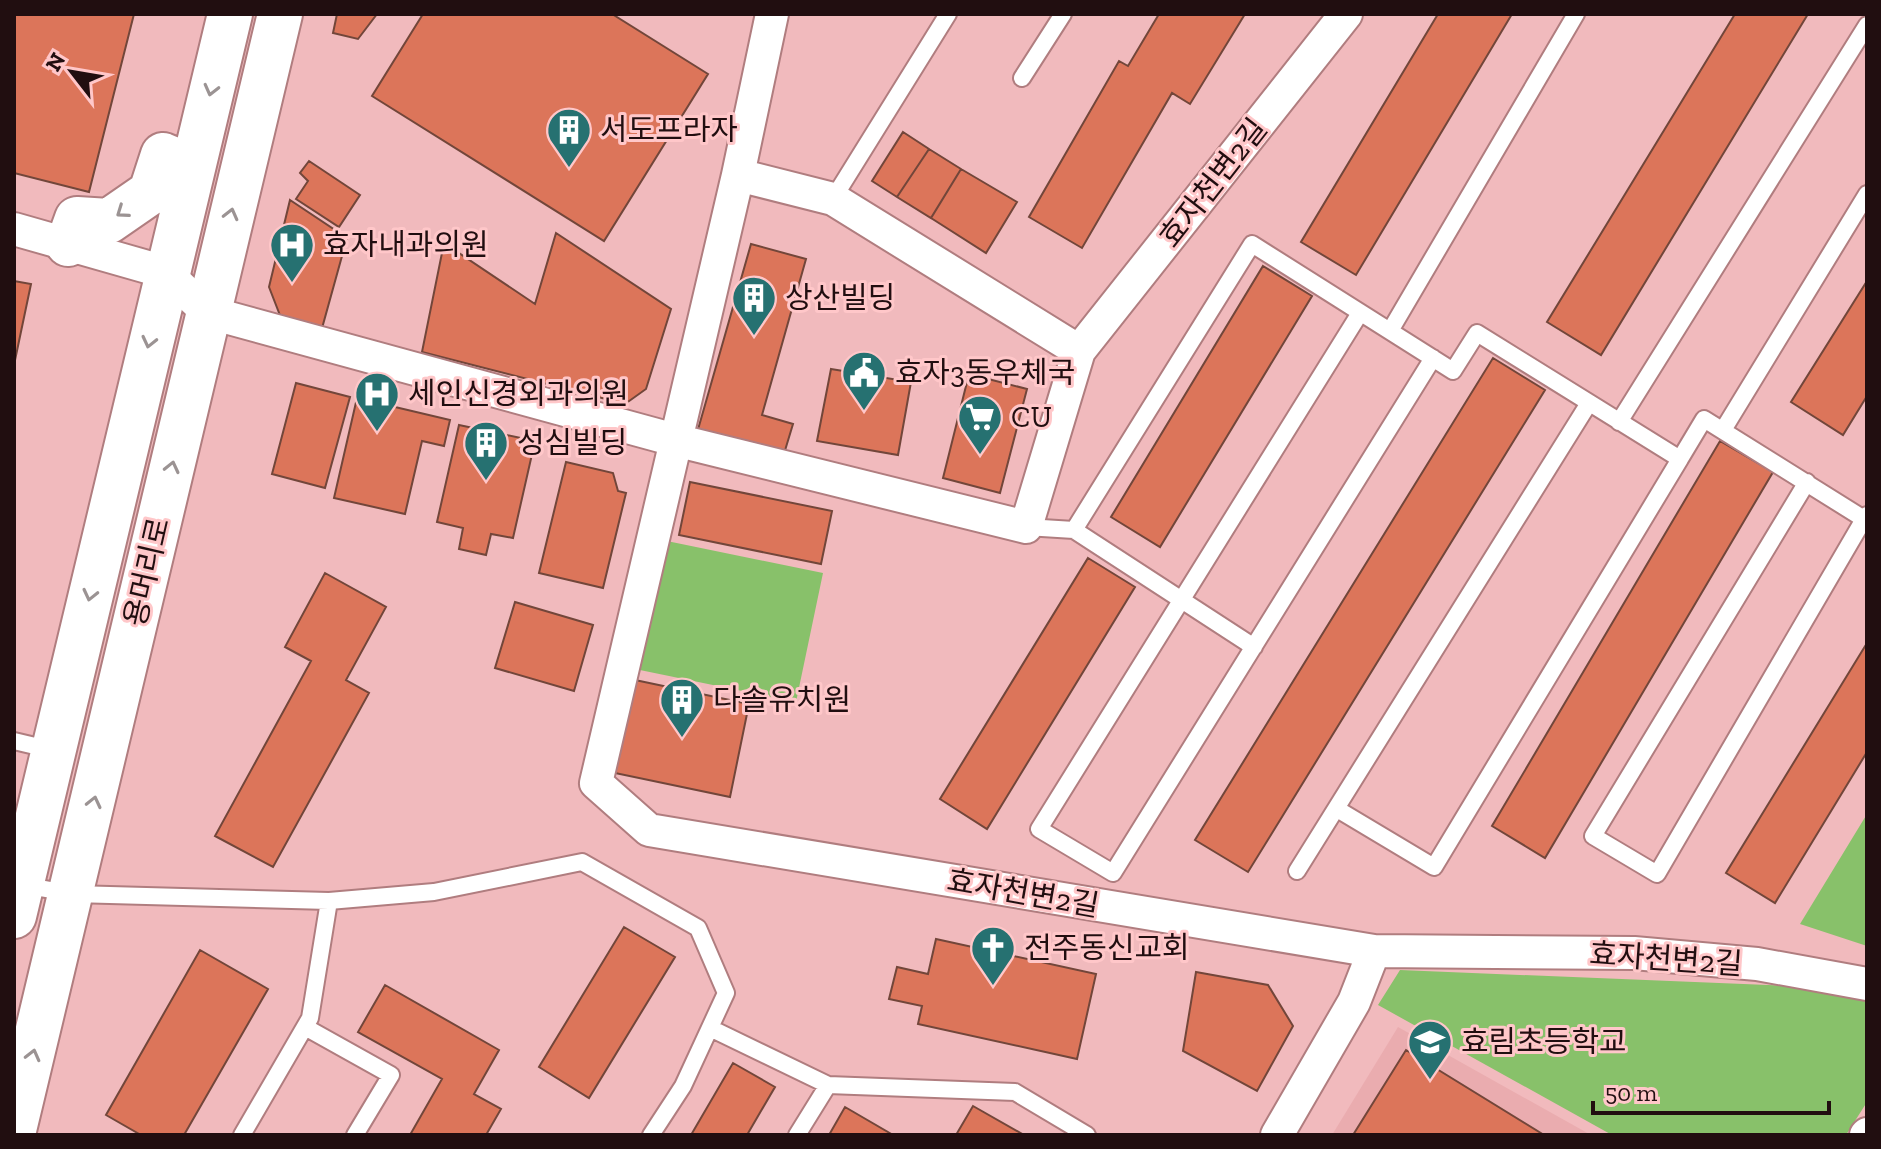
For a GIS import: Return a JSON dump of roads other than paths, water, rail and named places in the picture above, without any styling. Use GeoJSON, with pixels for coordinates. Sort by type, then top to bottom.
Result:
{"type":"FeatureCollection","features":[{"type":"Feature","properties":{"kind":"street","name":"용머리로"},"geometry":{"type":"LineString","coordinates":[[18,900],[34,746],[165,272],[230,14]]}},
{"type":"Feature","properties":{"kind":"street","name":"용머리로"},"geometry":{"type":"LineString","coordinates":[[14,1130],[73,894],[207,312],[280,14]]}},
{"type":"Feature","properties":{"kind":"street","name":"효자천변2길"},"geometry":{"type":"LineString","coordinates":[[772,14],[738,175],[596,783],[649,830],[1374,951],[1634,953],[1757,964],[1867,984]]}},
{"type":"Feature","properties":{"kind":"street","name":"효자천변2길"},"geometry":{"type":"LineString","coordinates":[[1026,527],[1079,351],[1346,14]]}},
{"type":"Feature","properties":{"kind":"street"},"geometry":{"type":"LineString","coordinates":[[68,244],[77,219],[109,221],[151,192],[163,155],[192,167]]}},
{"type":"Feature","properties":{"kind":"street"},"geometry":{"type":"LineString","coordinates":[[738,175],[833,199],[1079,351]]}},
{"type":"Feature","properties":{"kind":"street"},"geometry":{"type":"LineString","coordinates":[[14,229],[165,272],[207,312],[675,440],[1026,527]]}},
{"type":"Feature","properties":{"kind":"street"},"geometry":{"type":"LineString","coordinates":[[1277,1135],[1354,1002],[1374,951]]}},
{"type":"Feature","properties":{"kind":"lane"},"geometry":{"type":"LineString","coordinates":[[833,199],[948,14]]}},
{"type":"Feature","properties":{"kind":"lane"},"geometry":{"type":"LineString","coordinates":[[1390,331],[1576,14]]}},
{"type":"Feature","properties":{"kind":"lane"},"geometry":{"type":"LineString","coordinates":[[1022,78],[1057,16]]}},
{"type":"Feature","properties":{"kind":"lane"},"geometry":{"type":"LineString","coordinates":[[1619,422],[1867,25]]}},
{"type":"Feature","properties":{"kind":"lane"},"geometry":{"type":"LineString","coordinates":[[1723,430],[1867,194]]}},
{"type":"Feature","properties":{"kind":"lane"},"geometry":{"type":"LineString","coordinates":[[1074,530],[1252,244],[1453,371],[1477,333],[1680,459]]}},
{"type":"Feature","properties":{"kind":"lane"},"geometry":{"type":"LineString","coordinates":[[1360,313],[1039,829],[1113,873],[1433,358]]}},
{"type":"Feature","properties":{"kind":"lane"},"geometry":{"type":"LineString","coordinates":[[1297,871],[1589,403]]}},
{"type":"Feature","properties":{"kind":"lane"},"geometry":{"type":"LineString","coordinates":[[1337,809],[1434,867],[1704,419],[1866,517],[1657,874],[1593,836],[1807,482]]}},
{"type":"Feature","properties":{"kind":"lane"},"geometry":{"type":"LineString","coordinates":[[1026,527],[1074,530],[1254,647]]}},
{"type":"Feature","properties":{"kind":"lane"},"geometry":{"type":"LineString","coordinates":[[18,900],[73,894],[329,901],[434,892],[582,862],[698,928],[726,993],[683,1086],[651,1135]]}},
{"type":"Feature","properties":{"kind":"lane"},"geometry":{"type":"LineString","coordinates":[[242,1135],[310,1018],[329,901]]}},
{"type":"Feature","properties":{"kind":"lane"},"geometry":{"type":"LineString","coordinates":[[305,1027],[391,1075],[355,1135]]}},
{"type":"Feature","properties":{"kind":"lane"},"geometry":{"type":"LineString","coordinates":[[710,1028],[828,1085],[1015,1092],[1087,1135]]}},
{"type":"Feature","properties":{"kind":"lane"},"geometry":{"type":"LineString","coordinates":[[797,1135],[828,1085]]}},
{"type":"Feature","properties":{"kind":"place","name":"서도프라자"},"geometry":{"type":"Point","coordinates":[569,169]}},
{"type":"Feature","properties":{"kind":"place","name":"효자내과의원"},"geometry":{"type":"Point","coordinates":[292,284]}},
{"type":"Feature","properties":{"kind":"place","name":"상산빌딩"},"geometry":{"type":"Point","coordinates":[754,337]}},
{"type":"Feature","properties":{"kind":"place","name":"효자3동우체국"},"geometry":{"type":"Point","coordinates":[864,412]}},
{"type":"Feature","properties":{"kind":"place","name":"세인신경외과의원"},"geometry":{"type":"Point","coordinates":[377,433]}},
{"type":"Feature","properties":{"kind":"place","name":"CU"},"geometry":{"type":"Point","coordinates":[980,456]}},
{"type":"Feature","properties":{"kind":"place","name":"성심빌딩"},"geometry":{"type":"Point","coordinates":[486,482]}},
{"type":"Feature","properties":{"kind":"place","name":"다솔유치원"},"geometry":{"type":"Point","coordinates":[682,739]}},
{"type":"Feature","properties":{"kind":"place","name":"전주동신교회"},"geometry":{"type":"Point","coordinates":[993,987]}},
{"type":"Feature","properties":{"kind":"place","name":"효림초등학교"},"geometry":{"type":"Point","coordinates":[1430,1081]}}]}
